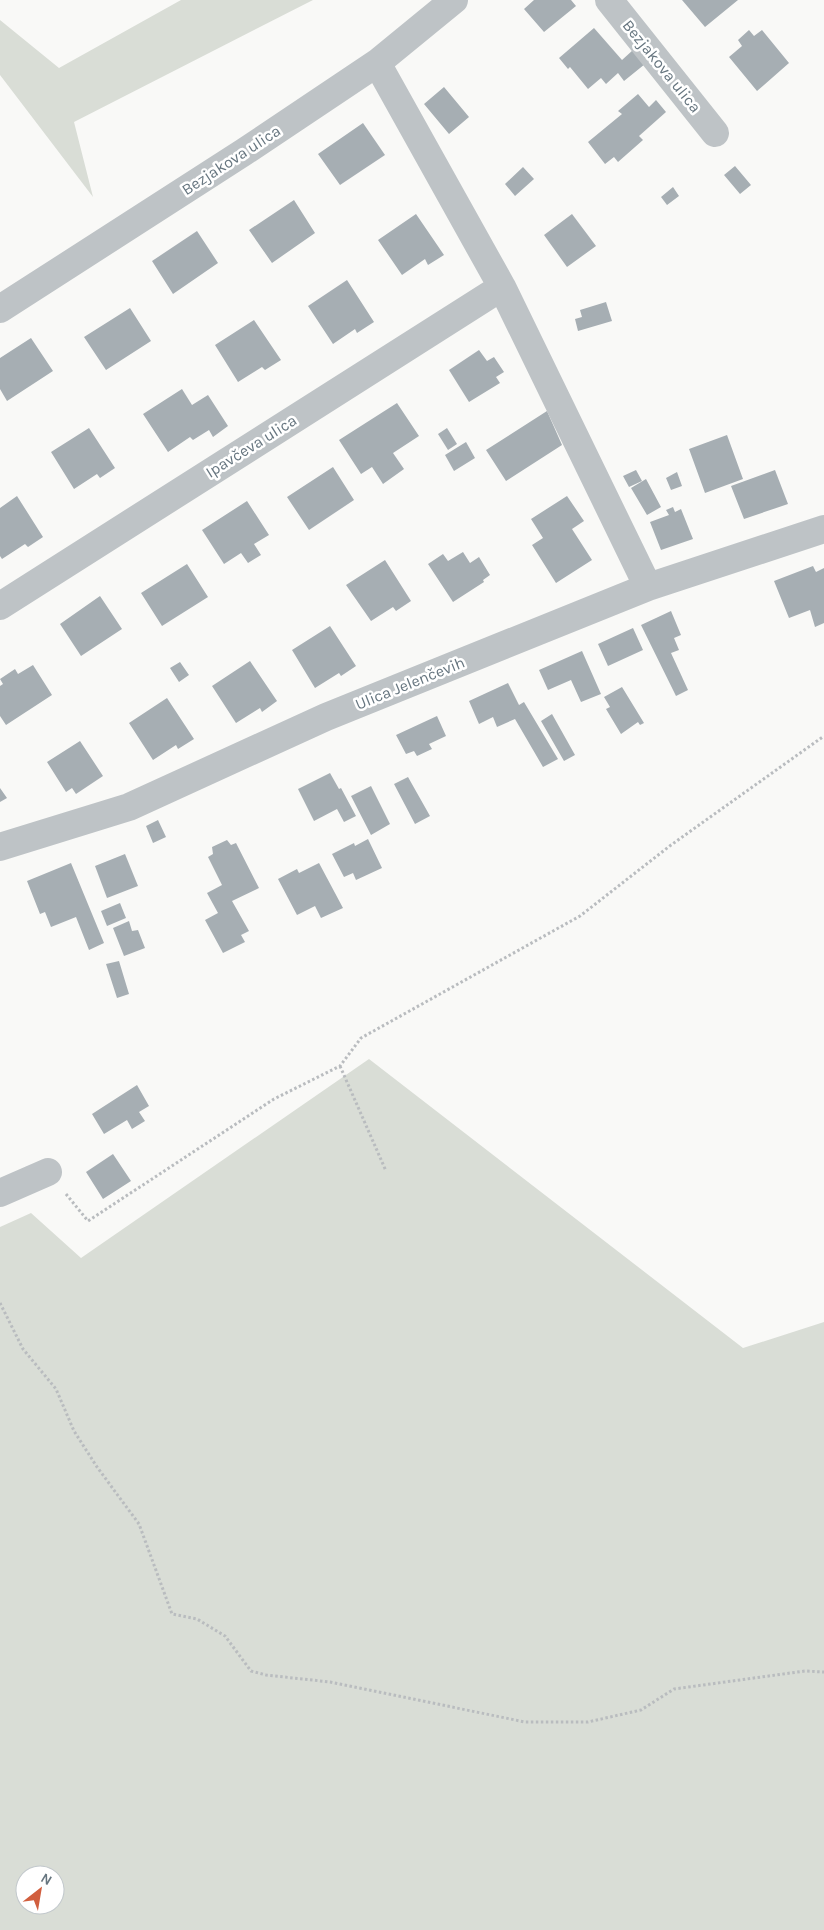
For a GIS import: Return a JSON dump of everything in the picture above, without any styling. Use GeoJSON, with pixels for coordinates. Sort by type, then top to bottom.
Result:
{"type":"FeatureCollection","features":[{"type":"Feature","properties":{"kind":"street","name":"Bezjakova ulica"},"geometry":{"type":"LineString","coordinates":[[0,308],[244,152],[377,63],[454,0]]}},
{"type":"Feature","properties":{"kind":"street","name":"Bezjakova ulica"},"geometry":{"type":"LineString","coordinates":[[609,0],[715,133]]}},
{"type":"Feature","properties":{"kind":"street"},"geometry":{"type":"LineString","coordinates":[[377,63],[502,287],[648,588]]}},
{"type":"Feature","properties":{"kind":"street","name":"Ipavčeva ulica"},"geometry":{"type":"LineString","coordinates":[[0,606],[502,287]]}},
{"type":"Feature","properties":{"kind":"street","name":"Ulica Jelenčevih"},"geometry":{"type":"LineString","coordinates":[[0,847],[129,807],[326,717],[648,588],[824,529]]}},
{"type":"Feature","properties":{"kind":"street"},"geometry":{"type":"LineString","coordinates":[[0,1193],[48,1172]]}},
{"type":"Feature","properties":{"kind":"path"},"geometry":{"type":"LineString","coordinates":[[48,1172],[88,1221],[274,1099],[340,1066],[361,1038],[580,916],[671,845],[824,736]]}},
{"type":"Feature","properties":{"kind":"path"},"geometry":{"type":"LineString","coordinates":[[340,1066],[386,1171]]}},
{"type":"Feature","properties":{"kind":"path"},"geometry":{"type":"LineString","coordinates":[[0,1304],[23,1349],[56,1389],[74,1431],[96,1467],[139,1524],[172,1614],[197,1619],[224,1636],[251,1671],[266,1675],[330,1682],[526,1722],[588,1722],[641,1710],[674,1689],[805,1671],[824,1672]]}},
{"type":"Feature","properties":{"kind":"shaded area"},"geometry":{"type":"Polygon","coordinates":[[[181,0],[313,0],[74,122],[93,197],[0,75],[0,20],[59,68],[181,0]]]}},
{"type":"Feature","properties":{"kind":"shaded area"},"geometry":{"type":"Polygon","coordinates":[[[369,1059],[743,1348],[824,1322],[824,1930],[0,1930],[0,1227],[31,1213],[81,1258],[369,1059]]]}},
{"type":"Feature","properties":{"kind":"building"},"geometry":{"type":"Polygon","coordinates":[[[534,0],[571,0],[576,6],[544,32],[524,9],[534,0]]]}},
{"type":"Feature","properties":{"kind":"building"},"geometry":{"type":"Polygon","coordinates":[[[682,0],[738,0],[705,27],[682,0]]]}},
{"type":"Feature","properties":{"kind":"building"},"geometry":{"type":"Polygon","coordinates":[[[594,28],[622,60],[633,50],[645,64],[624,81],[618,73],[606,84],[601,78],[588,89],[570,67],[568,69],[559,58],[594,28]]]}},
{"type":"Feature","properties":{"kind":"building"},"geometry":{"type":"Polygon","coordinates":[[[749,30],[754,36],[762,30],[789,63],[757,91],[729,57],[742,46],[738,40],[749,30]]]}},
{"type":"Feature","properties":{"kind":"building"},"geometry":{"type":"Polygon","coordinates":[[[444,87],[469,117],[449,134],[424,104],[444,87]]]}},
{"type":"Feature","properties":{"kind":"building"},"geometry":{"type":"Polygon","coordinates":[[[638,94],[649,107],[656,100],[666,112],[639,136],[643,140],[618,162],[614,157],[605,164],[588,142],[622,114],[618,111],[638,94]]]}},
{"type":"Feature","properties":{"kind":"building"},"geometry":{"type":"Polygon","coordinates":[[[363,123],[385,155],[340,185],[318,154],[363,123]]]}},
{"type":"Feature","properties":{"kind":"building"},"geometry":{"type":"Polygon","coordinates":[[[735,166],[751,185],[740,194],[724,175],[735,166]]]}},
{"type":"Feature","properties":{"kind":"building"},"geometry":{"type":"Polygon","coordinates":[[[523,167],[534,179],[515,196],[505,184],[523,167]]]}},
{"type":"Feature","properties":{"kind":"building"},"geometry":{"type":"Polygon","coordinates":[[[673,187],[679,196],[667,205],[661,197],[673,187]]]}},
{"type":"Feature","properties":{"kind":"building"},"geometry":{"type":"Polygon","coordinates":[[[294,200],[315,233],[272,263],[249,230],[294,200]]]}},
{"type":"Feature","properties":{"kind":"building"},"geometry":{"type":"Polygon","coordinates":[[[416,214],[444,255],[428,265],[425,259],[402,275],[378,240],[416,214]]]}},
{"type":"Feature","properties":{"kind":"building"},"geometry":{"type":"Polygon","coordinates":[[[572,214],[596,246],[567,267],[544,235],[572,214]]]}},
{"type":"Feature","properties":{"kind":"building"},"geometry":{"type":"Polygon","coordinates":[[[197,231],[218,263],[173,294],[152,261],[197,231]]]}},
{"type":"Feature","properties":{"kind":"building"},"geometry":{"type":"Polygon","coordinates":[[[347,280],[374,322],[357,333],[355,329],[333,344],[308,306],[347,280]]]}},
{"type":"Feature","properties":{"kind":"building"},"geometry":{"type":"Polygon","coordinates":[[[606,302],[612,321],[578,331],[575,319],[582,317],[580,310],[606,302]]]}},
{"type":"Feature","properties":{"kind":"building"},"geometry":{"type":"Polygon","coordinates":[[[130,308],[151,341],[106,370],[84,337],[130,308]]]}},
{"type":"Feature","properties":{"kind":"building"},"geometry":{"type":"Polygon","coordinates":[[[254,320],[281,360],[265,370],[262,367],[238,382],[215,345],[254,320]]]}},
{"type":"Feature","properties":{"kind":"building"},"geometry":{"type":"Polygon","coordinates":[[[31,338],[53,371],[7,401],[0,389],[0,358],[31,338]]]}},
{"type":"Feature","properties":{"kind":"building"},"geometry":{"type":"Polygon","coordinates":[[[479,350],[487,361],[494,357],[504,372],[496,377],[500,383],[469,402],[449,370],[479,350]]]}},
{"type":"Feature","properties":{"kind":"building"},"geometry":{"type":"Polygon","coordinates":[[[182,389],[192,405],[208,395],[228,426],[213,437],[209,430],[193,440],[190,437],[168,452],[143,414],[182,389]]]}},
{"type":"Feature","properties":{"kind":"building"},"geometry":{"type":"Polygon","coordinates":[[[397,403],[419,436],[393,453],[404,469],[383,484],[372,467],[361,474],[339,440],[397,403]]]}},
{"type":"Feature","properties":{"kind":"building"},"geometry":{"type":"Polygon","coordinates":[[[547,411],[562,445],[506,481],[486,450],[547,411]]]}},
{"type":"Feature","properties":{"kind":"building"},"geometry":{"type":"Polygon","coordinates":[[[89,428],[115,468],[100,478],[97,474],[74,489],[51,452],[89,428]]]}},
{"type":"Feature","properties":{"kind":"building"},"geometry":{"type":"Polygon","coordinates":[[[447,428],[457,444],[448,450],[438,434],[447,428]]]}},
{"type":"Feature","properties":{"kind":"building"},"geometry":{"type":"Polygon","coordinates":[[[727,435],[743,479],[705,493],[689,449],[727,435]]]}},
{"type":"Feature","properties":{"kind":"building"},"geometry":{"type":"Polygon","coordinates":[[[466,442],[475,458],[454,471],[445,455],[466,442]]]}},
{"type":"Feature","properties":{"kind":"building"},"geometry":{"type":"Polygon","coordinates":[[[333,467],[354,500],[309,530],[287,497],[333,467]]]}},
{"type":"Feature","properties":{"kind":"building"},"geometry":{"type":"Polygon","coordinates":[[[636,470],[642,481],[629,487],[623,476],[636,470]]]}},
{"type":"Feature","properties":{"kind":"building"},"geometry":{"type":"Polygon","coordinates":[[[775,470],[788,504],[744,519],[731,486],[775,470]]]}},
{"type":"Feature","properties":{"kind":"building"},"geometry":{"type":"Polygon","coordinates":[[[677,472],[682,486],[671,490],[666,478],[677,472]]]}},
{"type":"Feature","properties":{"kind":"building"},"geometry":{"type":"Polygon","coordinates":[[[646,479],[661,507],[647,515],[631,488],[646,479]]]}},
{"type":"Feature","properties":{"kind":"building"},"geometry":{"type":"Polygon","coordinates":[[[17,496],[43,537],[28,547],[25,544],[2,559],[0,556],[0,508],[17,496]]]}},
{"type":"Feature","properties":{"kind":"building"},"geometry":{"type":"Polygon","coordinates":[[[567,496],[584,521],[572,529],[592,560],[556,583],[532,545],[543,538],[531,519],[567,496]]]}},
{"type":"Feature","properties":{"kind":"building"},"geometry":{"type":"Polygon","coordinates":[[[247,501],[269,535],[254,544],[261,555],[248,563],[241,553],[224,564],[202,530],[247,501]]]}},
{"type":"Feature","properties":{"kind":"building"},"geometry":{"type":"Polygon","coordinates":[[[673,507],[675,512],[681,509],[693,539],[661,550],[650,522],[669,515],[666,510],[673,507]]]}},
{"type":"Feature","properties":{"kind":"building"},"geometry":{"type":"Polygon","coordinates":[[[463,552],[470,563],[479,557],[490,575],[483,580],[484,582],[453,602],[428,564],[443,554],[448,561],[463,552]]]}},
{"type":"Feature","properties":{"kind":"building"},"geometry":{"type":"Polygon","coordinates":[[[385,560],[411,601],[396,611],[393,607],[371,621],[346,585],[385,560]]]}},
{"type":"Feature","properties":{"kind":"building"},"geometry":{"type":"Polygon","coordinates":[[[187,564],[208,597],[162,626],[141,593],[187,564]]]}},
{"type":"Feature","properties":{"kind":"building"},"geometry":{"type":"Polygon","coordinates":[[[813,566],[816,572],[824,568],[824,623],[815,627],[810,610],[789,618],[774,581],[813,566]]]}},
{"type":"Feature","properties":{"kind":"building"},"geometry":{"type":"Polygon","coordinates":[[[100,596],[122,629],[81,656],[60,624],[100,596]]]}},
{"type":"Feature","properties":{"kind":"building"},"geometry":{"type":"Polygon","coordinates":[[[671,611],[681,635],[674,638],[679,650],[671,653],[688,690],[676,696],[641,625],[671,611]]]}},
{"type":"Feature","properties":{"kind":"building"},"geometry":{"type":"Polygon","coordinates":[[[330,626],[356,666],[341,676],[339,673],[315,688],[292,650],[330,626]]]}},
{"type":"Feature","properties":{"kind":"building"},"geometry":{"type":"Polygon","coordinates":[[[633,628],[643,650],[608,666],[598,644],[633,628]]]}},
{"type":"Feature","properties":{"kind":"building"},"geometry":{"type":"Polygon","coordinates":[[[582,651],[601,694],[581,702],[571,680],[548,690],[539,670],[582,651]]]}},
{"type":"Feature","properties":{"kind":"building"},"geometry":{"type":"Polygon","coordinates":[[[250,661],[277,701],[262,712],[260,708],[236,723],[212,686],[250,661]]]}},
{"type":"Feature","properties":{"kind":"building"},"geometry":{"type":"Polygon","coordinates":[[[180,662],[189,675],[179,682],[170,668],[180,662]]]}},
{"type":"Feature","properties":{"kind":"building"},"geometry":{"type":"Polygon","coordinates":[[[33,665],[52,695],[6,725],[0,716],[0,686],[3,684],[0,679],[15,669],[18,674],[33,665]]]}},
{"type":"Feature","properties":{"kind":"building"},"geometry":{"type":"Polygon","coordinates":[[[508,683],[519,705],[524,702],[558,759],[543,767],[515,719],[497,727],[493,717],[479,724],[469,701],[508,683]]]}},
{"type":"Feature","properties":{"kind":"building"},"geometry":{"type":"Polygon","coordinates":[[[622,687],[644,723],[640,725],[638,722],[621,734],[606,709],[610,707],[604,697],[622,687]]]}},
{"type":"Feature","properties":{"kind":"building"},"geometry":{"type":"Polygon","coordinates":[[[167,698],[194,739],[178,749],[176,745],[153,760],[129,723],[167,698]]]}},
{"type":"Feature","properties":{"kind":"building"},"geometry":{"type":"Polygon","coordinates":[[[552,714],[575,755],[564,761],[541,721],[552,714]]]}},
{"type":"Feature","properties":{"kind":"building"},"geometry":{"type":"Polygon","coordinates":[[[437,716],[446,736],[429,744],[432,749],[417,756],[414,751],[406,754],[396,735],[437,716]]]}},
{"type":"Feature","properties":{"kind":"building"},"geometry":{"type":"Polygon","coordinates":[[[80,741],[103,776],[76,794],[72,788],[66,792],[47,762],[80,741]]]}},
{"type":"Feature","properties":{"kind":"building"},"geometry":{"type":"Polygon","coordinates":[[[330,773],[339,789],[341,788],[356,816],[344,822],[337,809],[314,821],[298,789],[330,773]]]}},
{"type":"Feature","properties":{"kind":"building"},"geometry":{"type":"Polygon","coordinates":[[[408,777],[430,816],[415,824],[394,784],[408,777]]]}},
{"type":"Feature","properties":{"kind":"building"},"geometry":{"type":"Polygon","coordinates":[[[371,786],[390,824],[371,835],[351,796],[371,786]]]}},
{"type":"Feature","properties":{"kind":"building"},"geometry":{"type":"Polygon","coordinates":[[[0,788],[7,798],[0,802],[0,788]]]}},
{"type":"Feature","properties":{"kind":"building"},"geometry":{"type":"Polygon","coordinates":[[[158,820],[166,837],[153,843],[146,826],[158,820]]]}},
{"type":"Feature","properties":{"kind":"building"},"geometry":{"type":"Polygon","coordinates":[[[368,839],[382,868],[356,880],[353,873],[344,877],[332,854],[354,843],[355,846],[368,839]]]}},
{"type":"Feature","properties":{"kind":"building"},"geometry":{"type":"Polygon","coordinates":[[[227,840],[231,845],[236,843],[259,888],[232,901],[249,931],[241,935],[245,942],[223,953],[205,920],[218,913],[207,893],[222,885],[208,857],[213,854],[212,847],[227,840]]]}},
{"type":"Feature","properties":{"kind":"building"},"geometry":{"type":"Polygon","coordinates":[[[125,854],[138,886],[107,898],[95,866],[125,854]]]}},
{"type":"Feature","properties":{"kind":"building"},"geometry":{"type":"Polygon","coordinates":[[[71,863],[104,943],[89,950],[76,917],[51,927],[45,912],[40,914],[27,881],[71,863]]]}},
{"type":"Feature","properties":{"kind":"building"},"geometry":{"type":"Polygon","coordinates":[[[319,863],[343,908],[321,918],[315,906],[297,915],[278,879],[297,869],[299,873],[319,863]]]}},
{"type":"Feature","properties":{"kind":"building"},"geometry":{"type":"Polygon","coordinates":[[[120,903],[126,918],[107,926],[101,911],[120,903]]]}},
{"type":"Feature","properties":{"kind":"building"},"geometry":{"type":"Polygon","coordinates":[[[129,921],[132,931],[138,930],[145,948],[124,956],[113,928],[129,921]]]}},
{"type":"Feature","properties":{"kind":"building"},"geometry":{"type":"Polygon","coordinates":[[[119,961],[129,994],[117,998],[106,964],[119,961]]]}},
{"type":"Feature","properties":{"kind":"building"},"geometry":{"type":"Polygon","coordinates":[[[137,1085],[149,1106],[139,1112],[145,1121],[132,1129],[127,1120],[104,1134],[92,1114],[137,1085]]]}},
{"type":"Feature","properties":{"kind":"building"},"geometry":{"type":"Polygon","coordinates":[[[113,1154],[131,1181],[103,1199],[86,1172],[113,1154]]]}}]}
